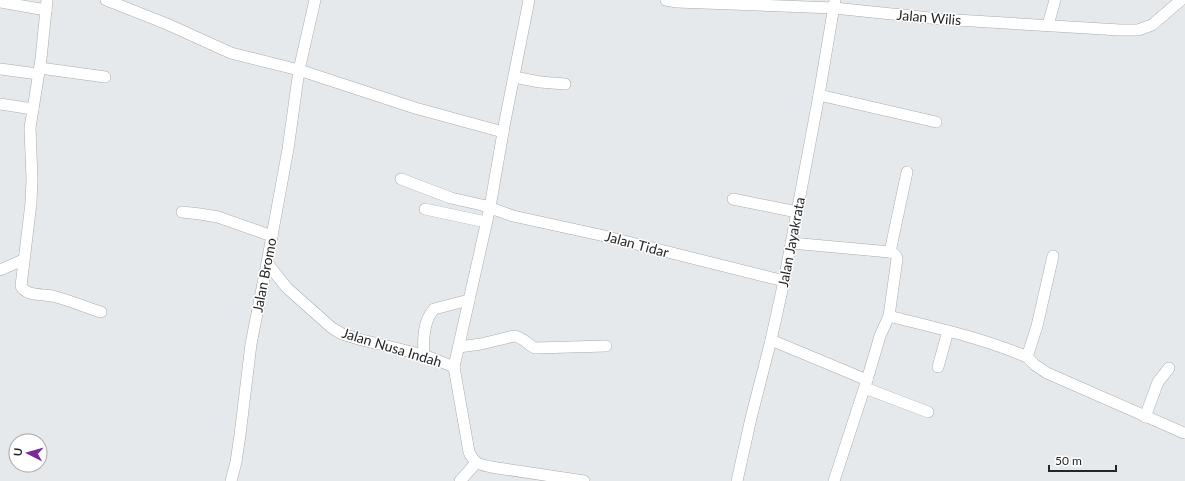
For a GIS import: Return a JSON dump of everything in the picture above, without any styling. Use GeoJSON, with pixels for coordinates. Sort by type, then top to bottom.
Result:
{"type":"FeatureCollection","features":[{"type":"Feature","properties":{"kind":"street"},"geometry":{"type":"LineString","coordinates":[[106,0],[167,24],[231,53],[299,70],[415,108],[503,132]]}},
{"type":"Feature","properties":{"kind":"street","name":"Jalan Bromo"},"geometry":{"type":"LineString","coordinates":[[231,481],[236,462],[240,435],[251,344],[268,263],[288,149],[299,70],[315,0]]}},
{"type":"Feature","properties":{"kind":"street"},"geometry":{"type":"LineString","coordinates":[[454,367],[490,207],[529,0]]}},
{"type":"Feature","properties":{"kind":"street","name":"Jalan Wilis"},"geometry":{"type":"LineString","coordinates":[[666,0],[677,2],[835,4],[940,19],[1120,30],[1138,30],[1152,25],[1181,0]]}},
{"type":"Feature","properties":{"kind":"street"},"geometry":{"type":"LineString","coordinates":[[1048,25],[1055,0]]}},
{"type":"Feature","properties":{"kind":"street"},"geometry":{"type":"LineString","coordinates":[[0,2],[47,5],[30,128],[32,179],[31,197],[20,283],[23,290],[28,293],[54,297],[101,312]]}},
{"type":"Feature","properties":{"kind":"street","name":"Jalan Jayakrata"},"geometry":{"type":"LineString","coordinates":[[737,481],[784,282],[835,4]]}},
{"type":"Feature","properties":{"kind":"street"},"geometry":{"type":"LineString","coordinates":[[0,69],[105,77]]}},
{"type":"Feature","properties":{"kind":"street"},"geometry":{"type":"LineString","coordinates":[[514,77],[540,82],[565,84]]}},
{"type":"Feature","properties":{"kind":"street"},"geometry":{"type":"LineString","coordinates":[[819,95],[936,122]]}},
{"type":"Feature","properties":{"kind":"street"},"geometry":{"type":"LineString","coordinates":[[0,104],[33,109]]}},
{"type":"Feature","properties":{"kind":"street"},"geometry":{"type":"LineString","coordinates":[[890,252],[907,172]]}},
{"type":"Feature","properties":{"kind":"street","name":"Jalan Tidar"},"geometry":{"type":"LineString","coordinates":[[401,179],[451,198],[490,207],[513,216],[600,235],[784,282]]}},
{"type":"Feature","properties":{"kind":"street"},"geometry":{"type":"LineString","coordinates":[[733,199],[797,212]]}},
{"type":"Feature","properties":{"kind":"street"},"geometry":{"type":"LineString","coordinates":[[425,209],[486,222]]}},
{"type":"Feature","properties":{"kind":"street"},"geometry":{"type":"LineString","coordinates":[[182,212],[213,216],[272,236]]}},
{"type":"Feature","properties":{"kind":"street"},"geometry":{"type":"LineString","coordinates":[[791,243],[890,252],[895,254],[897,259],[889,316],[878,342],[866,384],[834,481]]}},
{"type":"Feature","properties":{"kind":"street"},"geometry":{"type":"LineString","coordinates":[[1027,357],[1038,326],[1053,256]]}},
{"type":"Feature","properties":{"kind":"street"},"geometry":{"type":"LineString","coordinates":[[0,270],[23,260]]}},
{"type":"Feature","properties":{"kind":"street","name":"Jalan Nusa Indah"},"geometry":{"type":"LineString","coordinates":[[268,263],[287,288],[332,328],[342,334],[424,355],[454,367],[469,452],[476,463]]}},
{"type":"Feature","properties":{"kind":"street"},"geometry":{"type":"LineString","coordinates":[[424,355],[423,343],[425,329],[431,313],[434,310],[469,300]]}},
{"type":"Feature","properties":{"kind":"street"},"geometry":{"type":"LineString","coordinates":[[889,316],[964,335],[1011,350],[1027,357],[1035,365],[1047,373],[1184,433]]}},
{"type":"Feature","properties":{"kind":"street"},"geometry":{"type":"LineString","coordinates":[[938,367],[948,331]]}},
{"type":"Feature","properties":{"kind":"street"},"geometry":{"type":"LineString","coordinates":[[459,347],[487,343],[514,336],[520,337],[535,348],[606,346]]}},
{"type":"Feature","properties":{"kind":"street"},"geometry":{"type":"LineString","coordinates":[[771,340],[928,412]]}},
{"type":"Feature","properties":{"kind":"street"},"geometry":{"type":"LineString","coordinates":[[1145,417],[1158,382],[1169,368]]}},
{"type":"Feature","properties":{"kind":"street"},"geometry":{"type":"LineString","coordinates":[[460,481],[476,463],[491,467],[584,481]]}}]}
